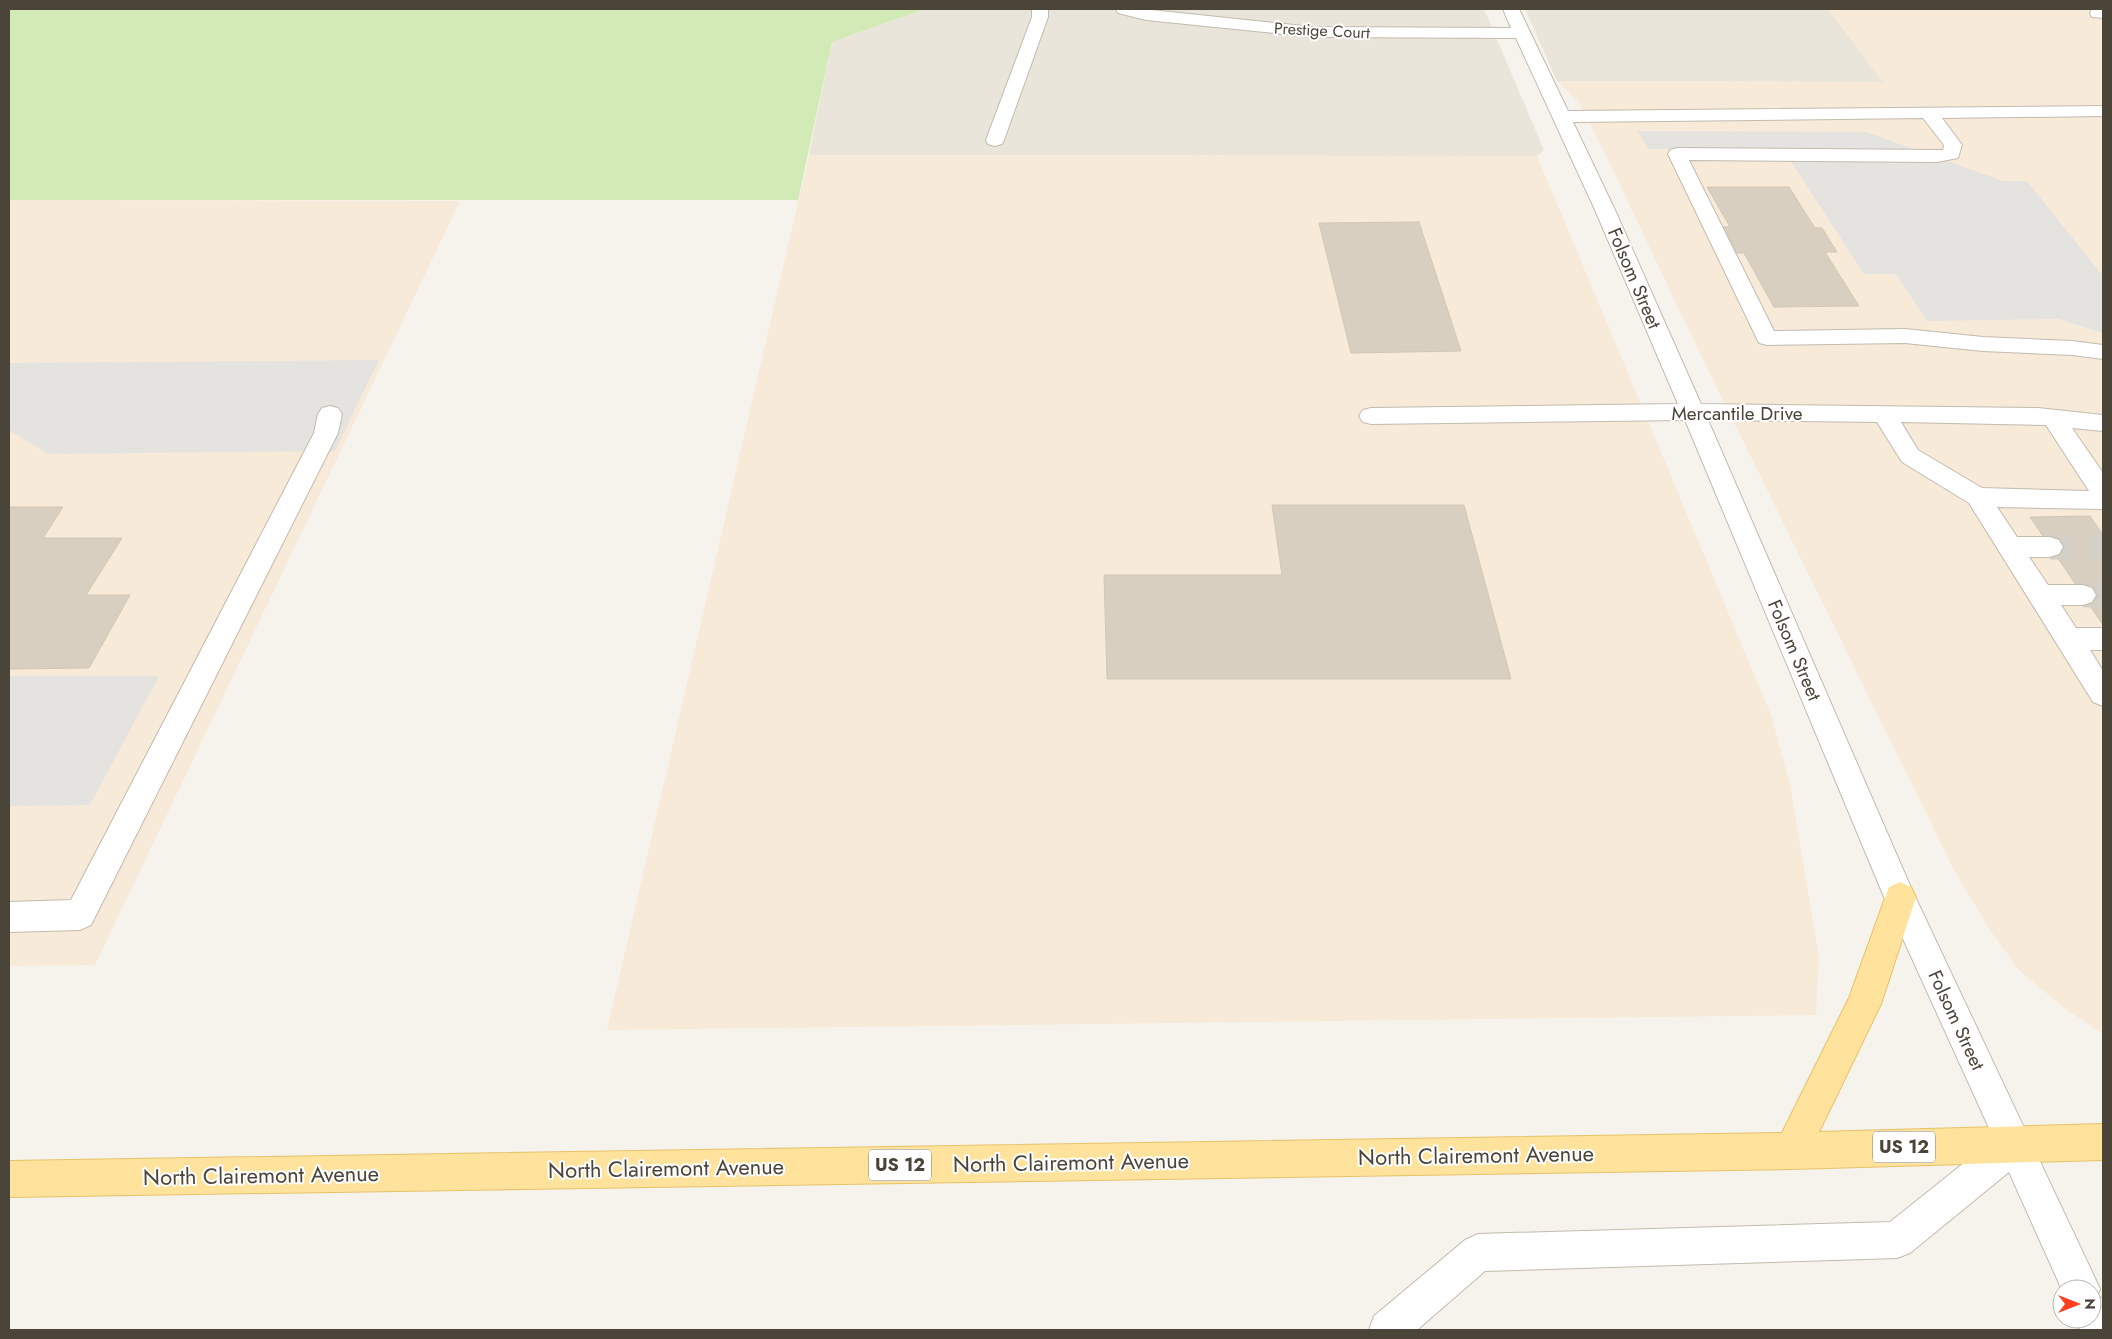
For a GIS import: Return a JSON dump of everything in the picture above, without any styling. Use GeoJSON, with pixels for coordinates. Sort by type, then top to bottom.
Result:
{"type":"FeatureCollection","features":[{"type":"Feature","properties":{"kind":"main road"},"geometry":{"type":"LineString","coordinates":[[1792,1150],[1864,1004],[1900,897]]}},
{"type":"Feature","properties":{"kind":"main road","name":"North Clairemont Avenue"},"geometry":{"type":"LineString","coordinates":[[9,1178],[1792,1150],[2103,1142]]}},
{"type":"Feature","properties":{"kind":"street"},"geometry":{"type":"LineString","coordinates":[[995,140],[1040,17],[1040,9]]}},
{"type":"Feature","properties":{"kind":"street","name":"Prestige Court"},"geometry":{"type":"LineString","coordinates":[[1124,9],[1146,15],[1313,32],[1522,33]]}},
{"type":"Feature","properties":{"kind":"street","name":"Folsom Street"},"geometry":{"type":"LineString","coordinates":[[1511,9],[1605,210],[1900,897],[2076,1279]]}},
{"type":"Feature","properties":{"kind":"street"},"geometry":{"type":"LineString","coordinates":[[1562,117],[2103,111]]}},
{"type":"Feature","properties":{"kind":"street"},"geometry":{"type":"LineString","coordinates":[[1928,113],[1953,145],[1951,154],[1937,156],[1677,154],[1766,338],[1905,336],[1983,344],[2072,348],[2103,352]]}},
{"type":"Feature","properties":{"kind":"street","name":"Mercantile Drive"},"geometry":{"type":"LineString","coordinates":[[1370,416],[1693,412],[2053,417],[2103,423]]}},
{"type":"Feature","properties":{"kind":"street"},"geometry":{"type":"LineString","coordinates":[[9,917],[80,915],[326,433],[330,414]]}},
{"type":"Feature","properties":{"kind":"street"},"geometry":{"type":"LineString","coordinates":[[1884,414],[1910,456],[1978,498],[2103,694]]}},
{"type":"Feature","properties":{"kind":"street"},"geometry":{"type":"LineString","coordinates":[[2053,417],[2103,492]]}},
{"type":"Feature","properties":{"kind":"street"},"geometry":{"type":"LineString","coordinates":[[1978,498],[2103,500]]}},
{"type":"Feature","properties":{"kind":"street"},"geometry":{"type":"LineString","coordinates":[[2010,547],[2050,547]]}},
{"type":"Feature","properties":{"kind":"street"},"geometry":{"type":"LineString","coordinates":[[2041,595],[2083,594]]}},
{"type":"Feature","properties":{"kind":"street"},"geometry":{"type":"LineString","coordinates":[[2068,639],[2103,639]]}},
{"type":"Feature","properties":{"kind":"street"},"geometry":{"type":"LineString","coordinates":[[1388,1330],[1478,1253],[1898,1240],[2015,1144]]}},
{"type":"Feature","properties":{"kind":"shaded area"},"geometry":{"type":"Polygon","coordinates":[[[925,9],[1484,9],[1544,150],[1537,156],[809,155],[832,42],[925,9]]]}},
{"type":"Feature","properties":{"kind":"shaded area"},"geometry":{"type":"Polygon","coordinates":[[[1525,9],[1828,9],[1884,82],[1557,81],[1525,9]]]}},
{"type":"Feature","properties":{"kind":"shaded area"},"geometry":{"type":"Polygon","coordinates":[[[1828,9],[2103,9],[2103,1034],[2064,1008],[2019,970],[1992,933],[1955,872],[1693,339],[1602,147],[1578,101],[1557,81],[1883,82],[1828,9]]]}},
{"type":"Feature","properties":{"kind":"shaded area"},"geometry":{"type":"Polygon","coordinates":[[[1638,131],[1866,132],[2003,181],[2027,181],[2103,276],[2103,333],[2058,319],[1927,321],[1896,274],[1864,274],[1783,149],[1648,149],[1638,131]]]}},
{"type":"Feature","properties":{"kind":"shaded area"},"geometry":{"type":"Polygon","coordinates":[[[809,155],[1537,156],[1771,715],[1790,784],[1819,957],[1816,1015],[607,1030],[809,155]]]}},
{"type":"Feature","properties":{"kind":"shaded area"},"geometry":{"type":"Polygon","coordinates":[[[9,200],[460,201],[95,965],[9,966],[9,200]]]}},
{"type":"Feature","properties":{"kind":"shaded area"},"geometry":{"type":"Polygon","coordinates":[[[379,360],[335,451],[48,454],[9,430],[9,363],[379,360]]]}},
{"type":"Feature","properties":{"kind":"shaded area"},"geometry":{"type":"Polygon","coordinates":[[[9,676],[159,676],[90,805],[9,806],[9,676]]]}},
{"type":"Feature","properties":{"kind":"green space"},"geometry":{"type":"Polygon","coordinates":[[[9,9],[925,9],[832,42],[798,200],[9,200],[9,9]]]}},
{"type":"Feature","properties":{"kind":"building"},"geometry":{"type":"Polygon","coordinates":[[[1707,187],[1789,187],[1815,228],[1822,228],[1837,252],[1825,252],[1859,306],[1774,307],[1744,253],[1736,253],[1721,227],[1730,227],[1707,187]]]}},
{"type":"Feature","properties":{"kind":"building"},"geometry":{"type":"Polygon","coordinates":[[[1419,222],[1461,351],[1351,353],[1319,223],[1419,222]]]}},
{"type":"Feature","properties":{"kind":"building"},"geometry":{"type":"Polygon","coordinates":[[[1272,505],[1464,505],[1511,679],[1107,679],[1104,575],[1282,575],[1272,505]]]}},
{"type":"Feature","properties":{"kind":"building"},"geometry":{"type":"Polygon","coordinates":[[[9,507],[63,507],[43,538],[122,538],[86,595],[130,595],[89,668],[9,669],[9,507]]]}},
{"type":"Feature","properties":{"kind":"building"},"geometry":{"type":"Polygon","coordinates":[[[2090,516],[2103,535],[2103,625],[2030,517],[2090,516]]]}},
{"type":"Feature","properties":{"kind":"tunnel"},"geometry":{"type":"LineString","coordinates":[[2050,547],[2103,547]]}},
{"type":"Feature","properties":{"kind":"tunnel"},"geometry":{"type":"LineString","coordinates":[[2083,595],[2103,595]]}}]}
